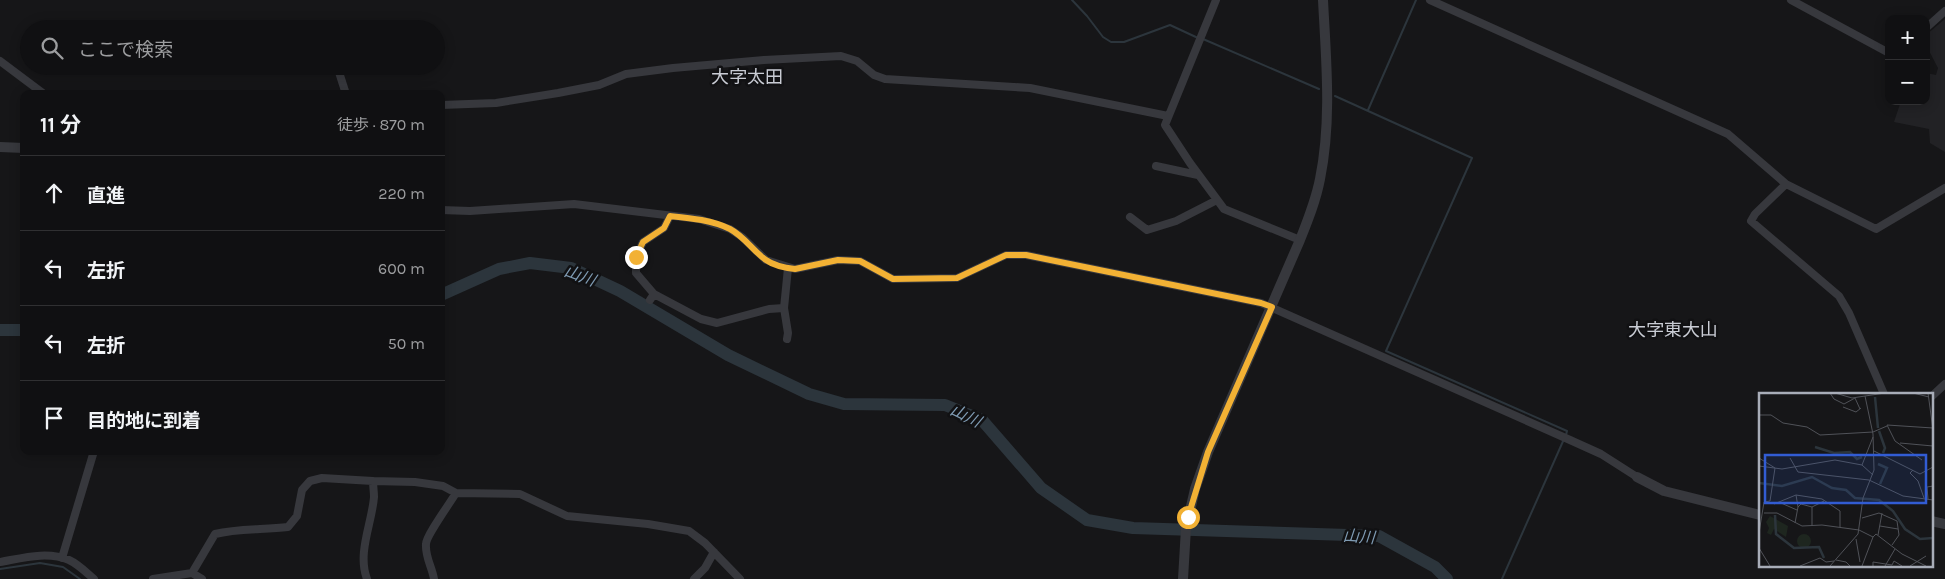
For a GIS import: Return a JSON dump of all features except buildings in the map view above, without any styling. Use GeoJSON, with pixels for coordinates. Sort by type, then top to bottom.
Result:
{"type":"FeatureCollection","features":[{"type":"Feature","properties":{"kind":"street"},"geometry":{"type":"LineString","coordinates":[[1216,0],[1165,125],[1198,175],[1224,209],[1300,240]]}},
{"type":"Feature","properties":{"kind":"street"},"geometry":{"type":"LineString","coordinates":[[1183,579],[1188,517],[1208,452],[1300,240],[1310,215],[1320,179],[1328,116],[1323,0]]}},
{"type":"Feature","properties":{"kind":"street"},"geometry":{"type":"LineString","coordinates":[[1430,0],[1728,134],[1786,184],[1876,228],[1945,188]]}},
{"type":"Feature","properties":{"kind":"street"},"geometry":{"type":"LineString","coordinates":[[1791,0],[1885,51]]}},
{"type":"Feature","properties":{"kind":"street"},"geometry":{"type":"LineString","coordinates":[[1930,24],[1945,11]]}},
{"type":"Feature","properties":{"kind":"street"},"geometry":{"type":"LineString","coordinates":[[445,105],[496,102],[558,94],[599,85],[626,74],[673,68],[841,56],[857,61],[874,75],[885,79],[1030,88],[1168,116]]}},
{"type":"Feature","properties":{"kind":"street"},"geometry":{"type":"LineString","coordinates":[[0,61],[39,90]]}},
{"type":"Feature","properties":{"kind":"street"},"geometry":{"type":"LineString","coordinates":[[340,75],[345,90]]}},
{"type":"Feature","properties":{"kind":"street"},"geometry":{"type":"LineString","coordinates":[[0,147],[20,148]]}},
{"type":"Feature","properties":{"kind":"street"},"geometry":{"type":"LineString","coordinates":[[1156,166],[1198,175]]}},
{"type":"Feature","properties":{"kind":"street"},"geometry":{"type":"LineString","coordinates":[[1786,184],[1755,214],[1752,221],[1839,296],[1884,393]]}},
{"type":"Feature","properties":{"kind":"street"},"geometry":{"type":"LineString","coordinates":[[1130,217],[1147,230],[1176,221],[1217,200]]}},
{"type":"Feature","properties":{"kind":"street"},"geometry":{"type":"LineString","coordinates":[[445,210],[470,211],[574,204],[699,219],[730,229],[742,237],[766,260],[788,268],[795,269],[838,260],[860,261],[893,279],[957,278],[1006,255],[1026,255],[1261,303],[1601,454],[1637,477],[1664,491],[1759,515]]}},
{"type":"Feature","properties":{"kind":"street"},"geometry":{"type":"LineString","coordinates":[[670,216],[664,228],[643,242],[636,257],[636,273],[652,297],[701,319],[717,323],[769,309],[784,308]]}},
{"type":"Feature","properties":{"kind":"street"},"geometry":{"type":"LineString","coordinates":[[787,339],[788,333],[784,308],[788,268]]}},
{"type":"Feature","properties":{"kind":"street"},"geometry":{"type":"LineString","coordinates":[[1932,396],[1945,384]]}},
{"type":"Feature","properties":{"kind":"street"},"geometry":{"type":"LineString","coordinates":[[62,558],[93,455]]}},
{"type":"Feature","properties":{"kind":"street"},"geometry":{"type":"LineString","coordinates":[[192,573],[215,534],[232,530],[265,530],[288,527],[297,516],[302,490],[310,481],[322,478],[425,483],[443,486],[456,493],[520,494],[566,516],[681,529],[695,534],[740,579]]}},
{"type":"Feature","properties":{"kind":"street"},"geometry":{"type":"LineString","coordinates":[[367,579],[365,572],[365,549],[374,496],[373,481]]}},
{"type":"Feature","properties":{"kind":"street"},"geometry":{"type":"LineString","coordinates":[[434,579],[432,569],[427,560],[426,542],[456,493]]}},
{"type":"Feature","properties":{"kind":"street"},"geometry":{"type":"LineString","coordinates":[[1932,520],[1945,524]]}},
{"type":"Feature","properties":{"kind":"street"},"geometry":{"type":"LineString","coordinates":[[694,579],[705,568],[714,552]]}},
{"type":"Feature","properties":{"kind":"street"},"geometry":{"type":"LineString","coordinates":[[0,562],[38,555],[62,558],[71,561],[94,579]]}},
{"type":"Feature","properties":{"kind":"street"},"geometry":{"type":"LineString","coordinates":[[153,579],[192,573],[202,579]]}},
{"type":"Feature","properties":{"kind":"shaded area"},"geometry":{"type":"Polygon","coordinates":[[[1945,19],[1945,152],[1930,143],[1929,129],[1894,122],[1900,105],[1930,105],[1930,74],[1936,75],[1938,68],[1930,53],[1930,32],[1945,19]]]}},
{"type":"Feature","properties":{"kind":"waterway"},"geometry":{"type":"LineString","coordinates":[[1072,0],[1103,37],[1111,42],[1124,42],[1170,25],[1198,38]]}},
{"type":"Feature","properties":{"kind":"waterway"},"geometry":{"type":"LineString","coordinates":[[1368,110],[1416,0]]}},
{"type":"Feature","properties":{"kind":"waterway"},"geometry":{"type":"LineString","coordinates":[[1203,39],[1319,89]]}},
{"type":"Feature","properties":{"kind":"waterway"},"geometry":{"type":"LineString","coordinates":[[1335,96],[1472,158],[1386,351],[1567,431],[1566,435]]}},
{"type":"Feature","properties":{"kind":"waterway","name":"山川"},"geometry":{"type":"LineString","coordinates":[[445,293],[499,269],[530,263],[571,268],[620,291],[728,355],[809,394],[844,404],[945,405],[982,420],[1041,488],[1087,520],[1133,528],[1379,536],[1435,567],[1447,579]]}},
{"type":"Feature","properties":{"kind":"waterway","name":"山川"},"geometry":{"type":"LineString","coordinates":[[0,330],[20,330]]}},
{"type":"Feature","properties":{"kind":"waterway"},"geometry":{"type":"LineString","coordinates":[[1502,579],[1564,439]]}},
{"type":"Feature","properties":{"kind":"waterway"},"geometry":{"type":"LineString","coordinates":[[0,569],[40,563],[63,567],[80,579]]}},
{"type":"Feature","properties":{"kind":"district","name":"大字太田"},"geometry":{"type":"Point","coordinates":[747,77]}},
{"type":"Feature","properties":{"kind":"district","name":"大字東大山"},"geometry":{"type":"Point","coordinates":[1673,330]}},
{"type":"Feature","properties":{"kind":"route"},"geometry":{"type":"LineString","coordinates":[[636,257],[643,242],[664,228],[670,216],[699,219],[730,229],[742,237],[766,260],[788,268],[795,269],[838,260],[860,261],[893,279],[957,278],[1006,255],[1026,255],[1261,303],[1272,307],[1208,452],[1195,489],[1188,517]]}}]}
